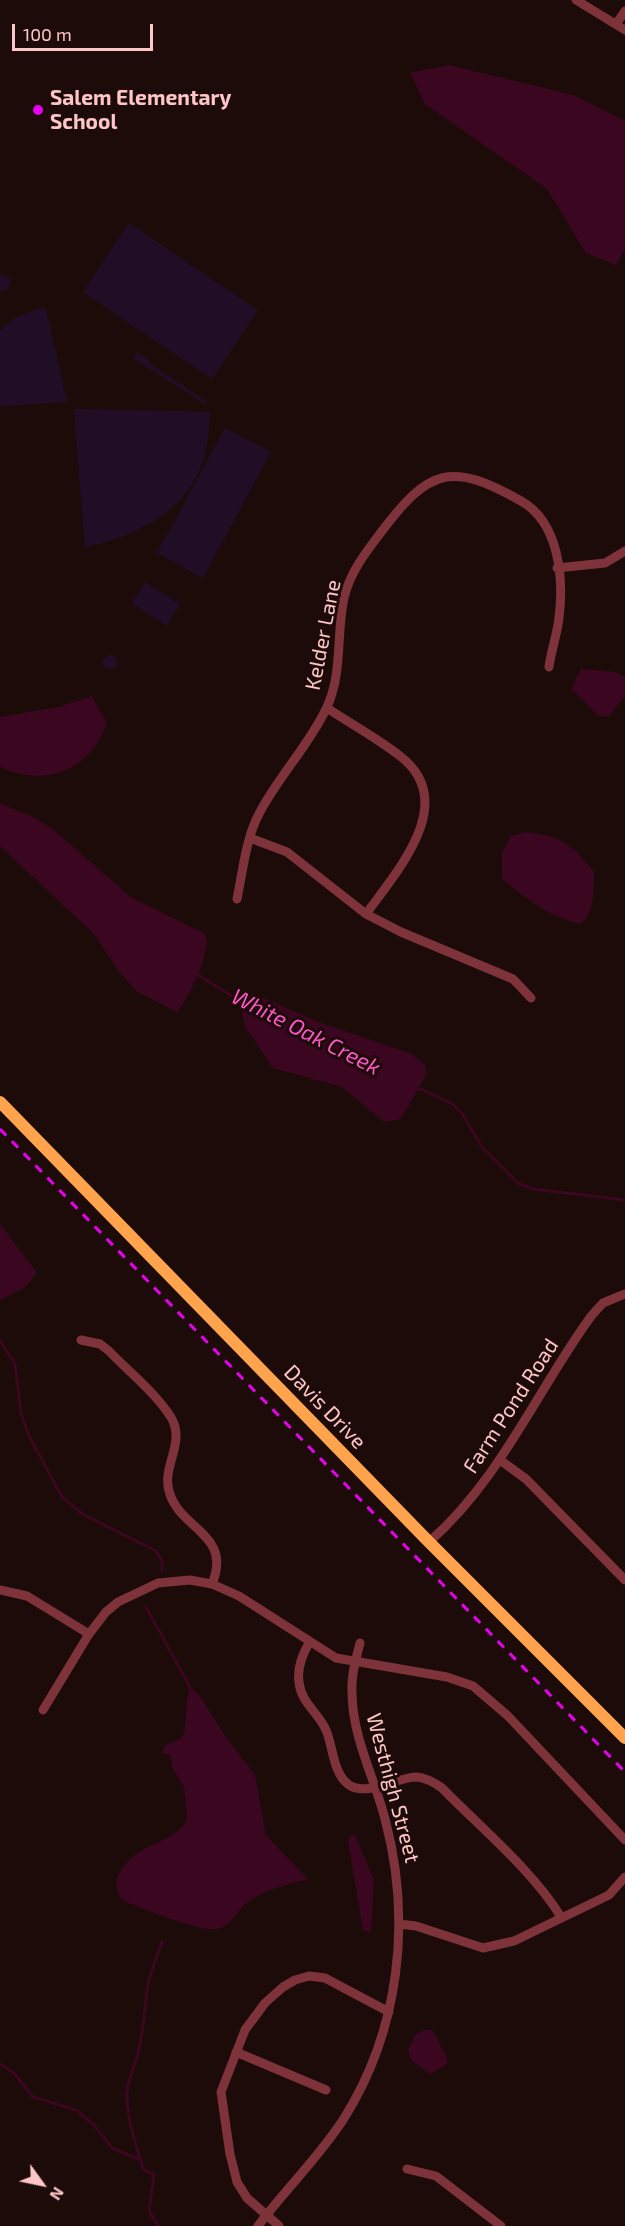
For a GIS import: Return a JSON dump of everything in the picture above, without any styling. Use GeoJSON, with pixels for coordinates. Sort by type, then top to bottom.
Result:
{"type":"FeatureCollection","features":[{"type":"Feature","properties":{"kind":"main road","name":"Davis Drive"},"geometry":{"type":"LineString","coordinates":[[0,1102],[429,1542],[625,1738]]}},
{"type":"Feature","properties":{"kind":"street"},"geometry":{"type":"LineString","coordinates":[[576,0],[621,27],[625,11]]}},
{"type":"Feature","properties":{"kind":"street","name":"Kelder Lane"},"geometry":{"type":"LineString","coordinates":[[237,899],[250,838],[260,812],[327,708],[337,668],[344,600],[352,575],[404,501],[419,488],[439,477],[456,475],[480,480],[521,501],[540,516],[549,529],[557,568],[559,620],[549,667]]}},
{"type":"Feature","properties":{"kind":"street"},"geometry":{"type":"LineString","coordinates":[[557,568],[605,563],[625,551]]}},
{"type":"Feature","properties":{"kind":"street"},"geometry":{"type":"LineString","coordinates":[[327,708],[400,756],[412,767],[424,794],[422,829],[400,866],[366,914]]}},
{"type":"Feature","properties":{"kind":"street"},"geometry":{"type":"LineString","coordinates":[[250,838],[287,852],[366,914],[401,932],[513,979],[531,998]]}},
{"type":"Feature","properties":{"kind":"street","name":"Farm Pond Road"},"geometry":{"type":"LineString","coordinates":[[429,1542],[460,1510],[500,1460],[592,1315],[603,1303],[625,1294]]}},
{"type":"Feature","properties":{"kind":"street"},"geometry":{"type":"LineString","coordinates":[[81,1340],[100,1344],[164,1406],[172,1420],[177,1439],[168,1473],[169,1491],[175,1504],[202,1531],[215,1551],[218,1568],[212,1584]]}},
{"type":"Feature","properties":{"kind":"street"},"geometry":{"type":"LineString","coordinates":[[500,1460],[526,1479],[625,1580]]}},
{"type":"Feature","properties":{"kind":"street"},"geometry":{"type":"LineString","coordinates":[[43,1710],[88,1634],[106,1612],[145,1587],[175,1581],[212,1584],[239,1596],[309,1643],[336,1658],[447,1677],[483,1693],[625,1840]]}},
{"type":"Feature","properties":{"kind":"street"},"geometry":{"type":"LineString","coordinates":[[0,1590],[27,1596],[88,1634]]}},
{"type":"Feature","properties":{"kind":"street"},"geometry":{"type":"LineString","coordinates":[[309,1643],[299,1669],[302,1695],[326,1729],[342,1777],[350,1785],[360,1788],[418,1777],[430,1780],[442,1788],[550,1898],[561,1917]]}},
{"type":"Feature","properties":{"kind":"street","name":"Westhigh Street"},"geometry":{"type":"LineString","coordinates":[[258,2226],[342,2120],[372,2065],[388,2012],[399,1955],[399,1895],[394,1856],[376,1786],[354,1722],[352,1693],[355,1662],[360,1643]]}},
{"type":"Feature","properties":{"kind":"street"},"geometry":{"type":"LineString","coordinates":[[399,1924],[416,1926],[483,1948],[514,1941],[609,1895],[625,1876]]}},
{"type":"Feature","properties":{"kind":"street"},"geometry":{"type":"LineString","coordinates":[[279,2226],[247,2198],[237,2182],[230,2154],[221,2092],[245,2030],[265,2003],[295,1980],[309,1976],[325,1978],[388,2012]]}},
{"type":"Feature","properties":{"kind":"street"},"geometry":{"type":"LineString","coordinates":[[236,2052],[326,2090]]}},
{"type":"Feature","properties":{"kind":"street"},"geometry":{"type":"LineString","coordinates":[[407,2169],[436,2176],[499,2225]]}},
{"type":"Feature","properties":{"kind":"shaded area"},"geometry":{"type":"Polygon","coordinates":[[[129,223],[258,310],[212,379],[83,292],[129,223]]]}},
{"type":"Feature","properties":{"kind":"shaded area"},"geometry":{"type":"Polygon","coordinates":[[[0,275],[7,276],[10,280],[9,288],[0,291],[0,275]]]}},
{"type":"Feature","properties":{"kind":"shaded area"},"geometry":{"type":"Polygon","coordinates":[[[46,308],[67,402],[0,406],[0,330],[21,315],[46,308]]]}},
{"type":"Feature","properties":{"kind":"shaded area"},"geometry":{"type":"Polygon","coordinates":[[[137,352],[150,361],[149,363],[207,402],[205,404],[133,358],[137,352]]]}},
{"type":"Feature","properties":{"kind":"shaded area"},"geometry":{"type":"Polygon","coordinates":[[[74,409],[210,412],[206,450],[195,480],[184,495],[156,520],[121,537],[85,547],[74,409]]]}},
{"type":"Feature","properties":{"kind":"shaded area"},"geometry":{"type":"Polygon","coordinates":[[[225,428],[271,452],[203,578],[157,553],[225,428]]]}},
{"type":"Feature","properties":{"kind":"shaded area"},"geometry":{"type":"Polygon","coordinates":[[[145,582],[180,604],[167,626],[132,604],[145,582]]]}},
{"type":"Feature","properties":{"kind":"shaded area"},"geometry":{"type":"Polygon","coordinates":[[[110,655],[115,657],[117,662],[115,667],[110,669],[105,667],[103,662],[105,657],[110,655]]]}},
{"type":"Feature","properties":{"kind":"water"},"geometry":{"type":"Polygon","coordinates":[[[449,65],[573,95],[625,121],[625,249],[616,265],[586,253],[547,189],[425,104],[410,73],[449,65]]]}},
{"type":"Feature","properties":{"kind":"water"},"geometry":{"type":"Polygon","coordinates":[[[581,669],[615,672],[625,677],[625,696],[609,716],[600,717],[571,689],[581,669]]]}},
{"type":"Feature","properties":{"kind":"water"},"geometry":{"type":"Polygon","coordinates":[[[92,696],[107,723],[99,740],[78,764],[49,775],[33,776],[0,767],[0,717],[59,707],[92,696]]]}},
{"type":"Feature","properties":{"kind":"water"},"geometry":{"type":"Polygon","coordinates":[[[0,803],[35,818],[54,830],[132,898],[204,933],[206,949],[199,972],[177,1012],[136,991],[117,969],[95,935],[0,846],[0,803]]]}},
{"type":"Feature","properties":{"kind":"water"},"geometry":{"type":"Polygon","coordinates":[[[526,832],[548,836],[565,843],[579,854],[594,872],[591,907],[581,924],[549,912],[502,879],[502,853],[511,836],[526,832]]]}},
{"type":"Feature","properties":{"kind":"water"},"geometry":{"type":"Polygon","coordinates":[[[236,986],[321,1023],[412,1054],[425,1065],[426,1075],[401,1119],[384,1122],[342,1087],[273,1068],[245,1027],[236,986]]]}},
{"type":"Feature","properties":{"kind":"water"},"geometry":{"type":"Polygon","coordinates":[[[0,1224],[37,1273],[24,1288],[0,1300],[0,1224]]]}},
{"type":"Feature","properties":{"kind":"water"},"geometry":{"type":"Polygon","coordinates":[[[191,1687],[202,1699],[225,1736],[255,1775],[266,1835],[308,1879],[262,1894],[244,1905],[227,1925],[217,1929],[197,1927],[141,1908],[121,1899],[117,1887],[119,1873],[130,1860],[139,1852],[175,1833],[187,1819],[184,1787],[172,1767],[170,1755],[162,1753],[165,1745],[181,1739],[184,1733],[188,1694],[191,1687]]]}},
{"type":"Feature","properties":{"kind":"water"},"geometry":{"type":"Polygon","coordinates":[[[355,1835],[374,1880],[371,1930],[367,1932],[363,1930],[348,1841],[350,1836],[355,1835]]]}},
{"type":"Feature","properties":{"kind":"water"},"geometry":{"type":"Polygon","coordinates":[[[425,2030],[433,2030],[447,2058],[447,2064],[430,2074],[411,2060],[408,2050],[416,2034],[425,2030]]]}},
{"type":"Feature","properties":{"kind":"waterway","name":"White Oak Creek"},"geometry":{"type":"LineString","coordinates":[[195,973],[240,1001]]}},
{"type":"Feature","properties":{"kind":"waterway","name":"White Oak Creek"},"geometry":{"type":"LineString","coordinates":[[416,1087],[451,1103],[461,1112],[482,1147],[518,1183],[533,1189],[625,1200]]}},
{"type":"Feature","properties":{"kind":"waterway"},"geometry":{"type":"LineString","coordinates":[[0,1341],[15,1364],[21,1414],[29,1436],[62,1497],[84,1515],[156,1551],[162,1561],[162,1570]]}},
{"type":"Feature","properties":{"kind":"waterway"},"geometry":{"type":"LineString","coordinates":[[146,1607],[191,1689]]}},
{"type":"Feature","properties":{"kind":"waterway"},"geometry":{"type":"LineString","coordinates":[[158,2226],[149,2211],[154,2175],[143,2169],[130,2122],[127,2093],[139,2049],[148,1984],[162,1942]]}},
{"type":"Feature","properties":{"kind":"waterway"},"geometry":{"type":"LineString","coordinates":[[0,2064],[14,2073],[33,2097],[76,2110],[94,2125],[112,2148],[141,2160]]}},
{"type":"Feature","properties":{"kind":"railway"},"geometry":{"type":"LineString","coordinates":[[0,1129],[625,1772]]}},
{"type":"Feature","properties":{"kind":"place","name":"Salem Elementary School"},"geometry":{"type":"Point","coordinates":[38,110]}}]}
